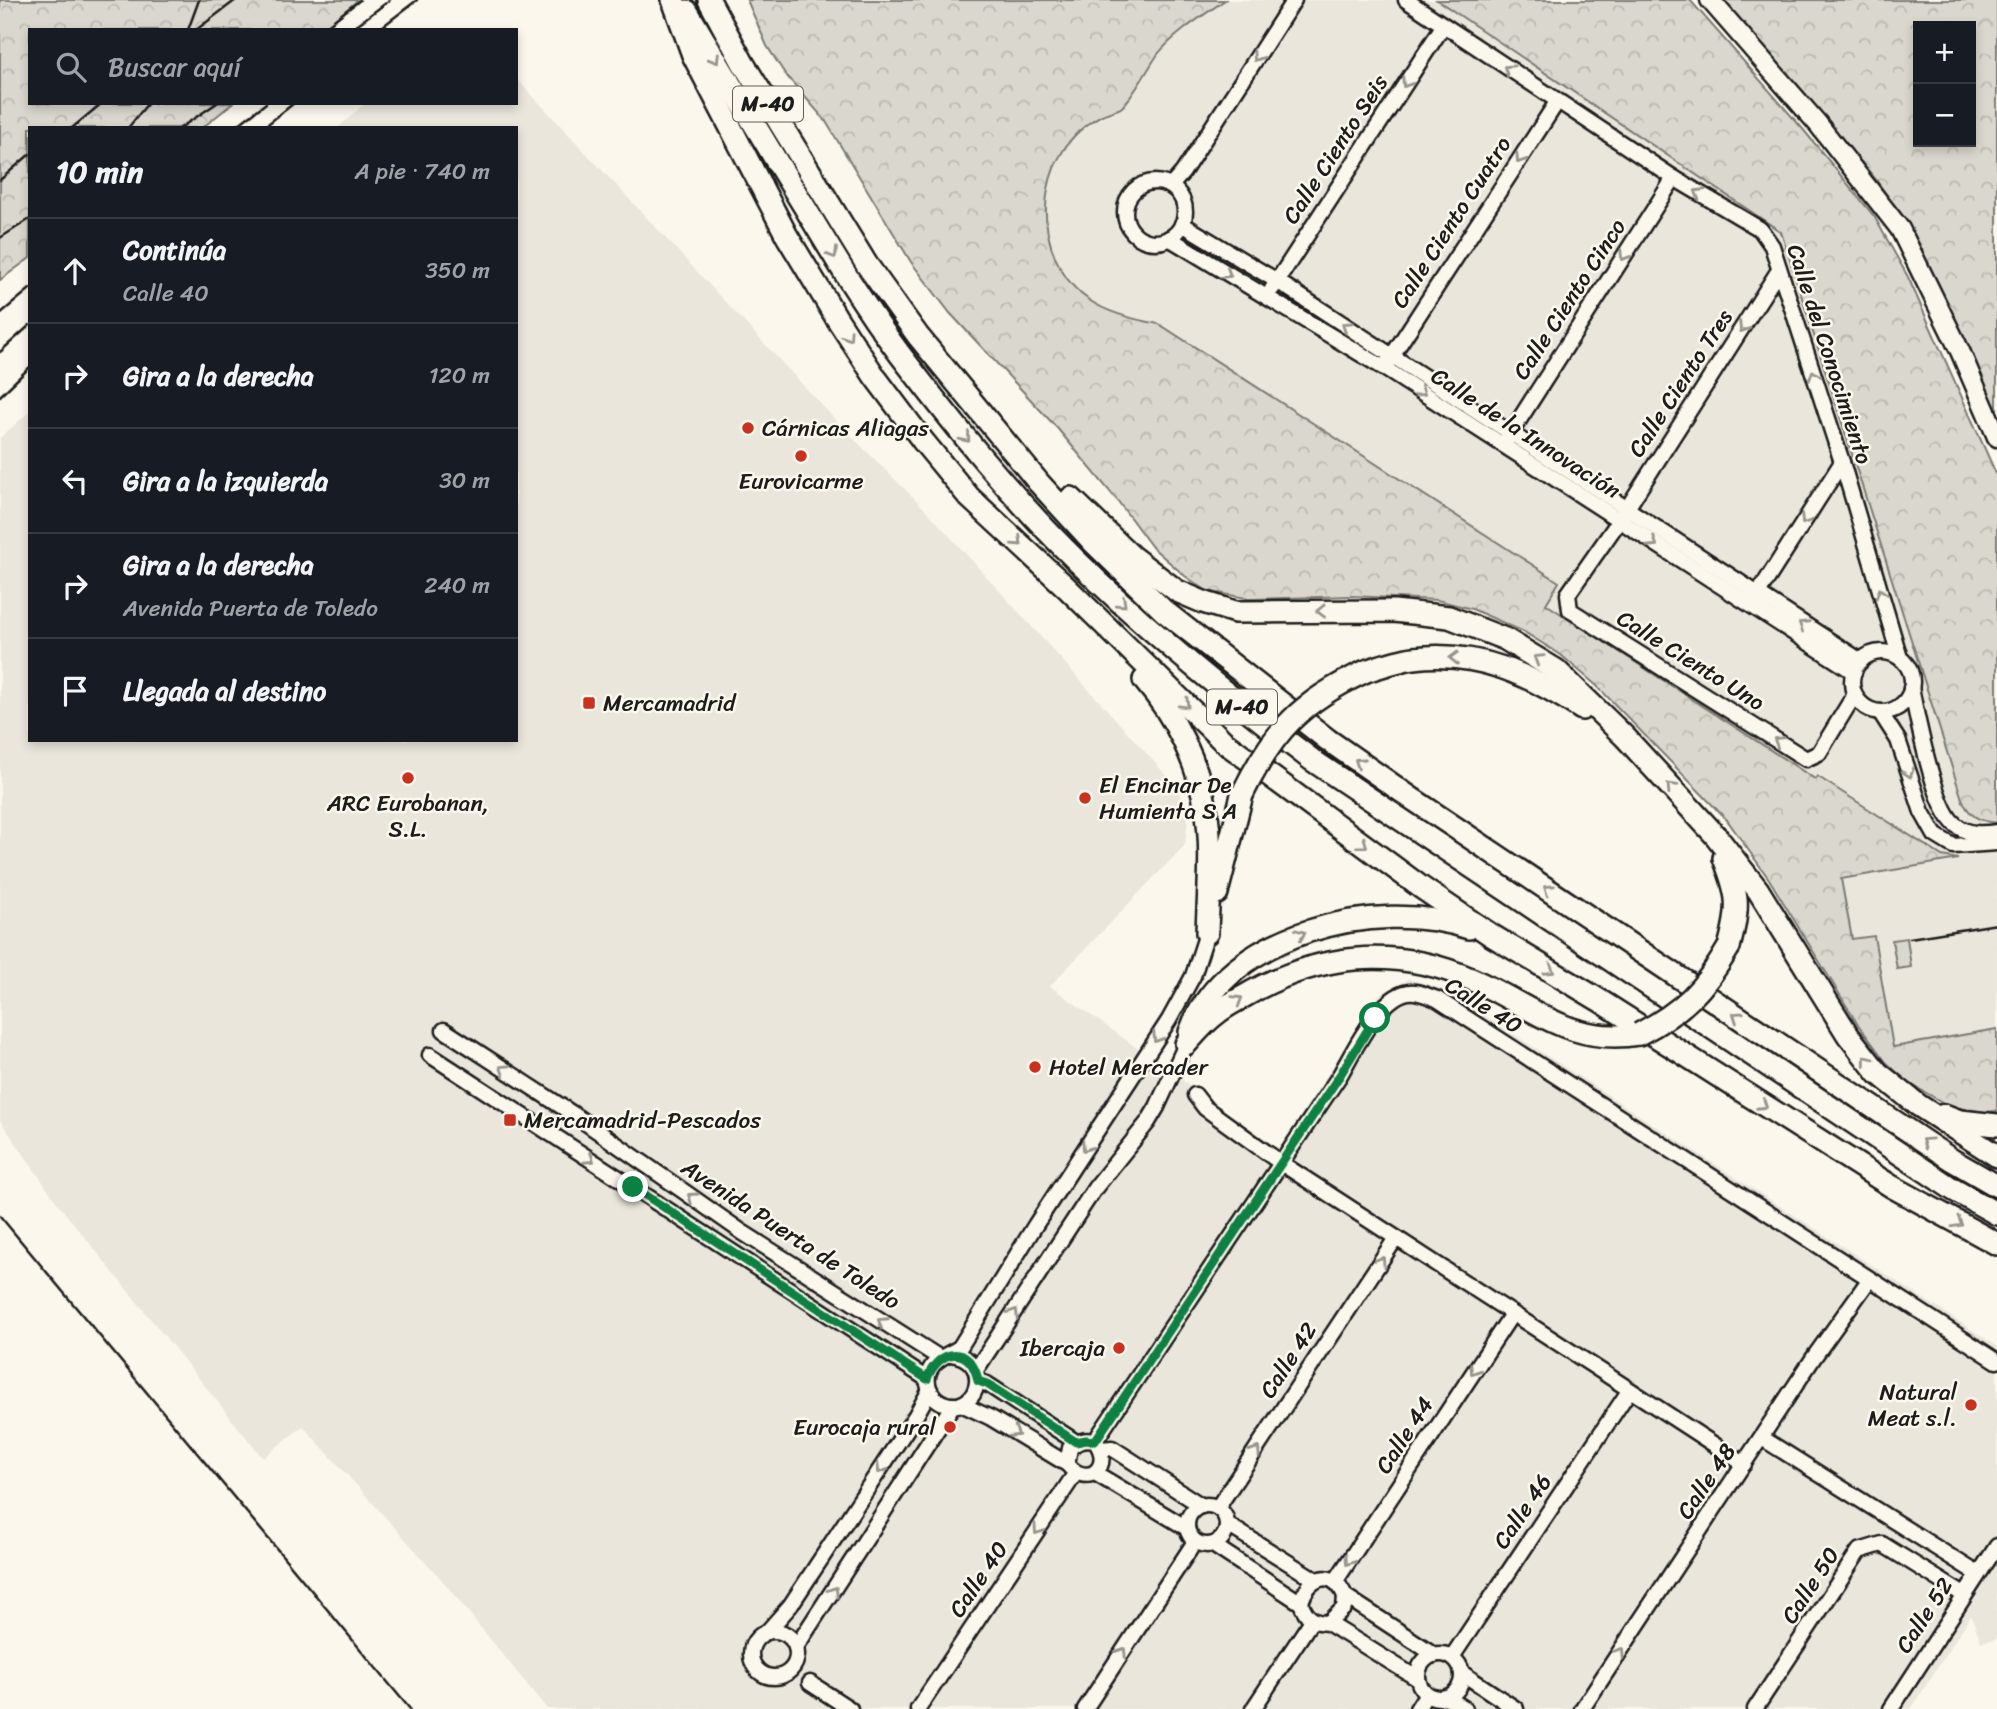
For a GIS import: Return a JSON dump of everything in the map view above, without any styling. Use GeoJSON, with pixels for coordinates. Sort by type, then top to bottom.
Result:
{"type":"FeatureCollection","features":[{"type":"Feature","properties":{"kind":"highway"},"geometry":{"type":"LineString","coordinates":[[673,0],[693,55],[787,236],[875,377],[969,497],[1066,587],[1223,741],[1422,888],[1491,935],[1599,1000],[1891,1186],[1995,1244]]}},
{"type":"Feature","properties":{"kind":"highway","name":"M-40"},"geometry":{"type":"LineString","coordinates":[[680,0],[848,279],[898,351],[967,440],[1021,501],[1076,561],[1148,628],[1227,696],[1322,768],[1931,1175],[1997,1214]]}},
{"type":"Feature","properties":{"kind":"highway","name":"M-40"},"geometry":{"type":"LineString","coordinates":[[709,0],[743,63],[867,265],[918,336],[1038,483],[1093,542],[1164,611],[1328,740],[1432,812],[1952,1160],[1997,1186]]}},
{"type":"Feature","properties":{"kind":"highway"},"geometry":{"type":"LineString","coordinates":[[721,0],[831,206]]}},
{"type":"Feature","properties":{"kind":"highway"},"geometry":{"type":"LineString","coordinates":[[918,336],[967,384],[1087,515],[1130,556],[1177,591],[1235,612],[1394,611],[1448,617],[1505,639],[1556,670],[1625,737],[1716,836],[1758,890],[1848,1035],[1878,1073],[1918,1105],[1997,1156]]}},
{"type":"Feature","properties":{"kind":"highway"},"geometry":{"type":"LineString","coordinates":[[1066,587],[1160,698],[1188,748],[1206,810],[1209,872],[1207,933]]}},
{"type":"Feature","properties":{"kind":"highway"},"geometry":{"type":"LineString","coordinates":[[1207,933],[1242,795],[1258,762],[1289,720],[1329,688],[1366,671],[1413,658],[1462,657],[1508,668],[1551,689],[1625,737]]}},
{"type":"Feature","properties":{"kind":"highway"},"geometry":{"type":"LineString","coordinates":[[1186,1044],[1215,1014],[1261,986],[1316,964],[1381,957],[1435,965],[1473,980],[1581,1034],[1615,1038],[1639,1034],[1661,1022],[1692,999],[1712,978],[1729,947],[1737,920],[1737,890],[1716,836]]}},
{"type":"Feature","properties":{"kind":"highway"},"geometry":{"type":"LineString","coordinates":[[1186,1044],[1195,1017],[1208,996],[1236,970],[1269,948],[1312,929],[1401,915],[1446,920],[1491,935]]}},
{"type":"Feature","properties":{"kind":"highway"},"geometry":{"type":"LineString","coordinates":[[1918,1105],[1960,1121],[1997,1125]]}},
{"type":"Feature","properties":{"kind":"main road"},"geometry":{"type":"LineString","coordinates":[[1710,0],[1818,124],[1900,229],[1960,351],[1997,437]]}},
{"type":"Feature","properties":{"kind":"street"},"geometry":{"type":"LineString","coordinates":[[1171,186],[1183,172],[1294,0]]}},
{"type":"Feature","properties":{"kind":"street","name":"Calle del Conocimiento"},"geometry":{"type":"LineString","coordinates":[[1406,0],[1674,178],[1760,229],[1772,246],[1842,462],[1900,658]]}},
{"type":"Feature","properties":{"kind":"street","name":"Calle Ciento Seis"},"geometry":{"type":"LineString","coordinates":[[1267,298],[1443,26]]}},
{"type":"Feature","properties":{"kind":"street","name":"Calle Ciento Cuatro"},"geometry":{"type":"LineString","coordinates":[[1388,362],[1557,102]]}},
{"type":"Feature","properties":{"kind":"street","name":"Calle Ciento Cinco"},"geometry":{"type":"LineString","coordinates":[[1506,440],[1674,178]]}},
{"type":"Feature","properties":{"kind":"street"},"geometry":{"type":"LineString","coordinates":[[1161,182],[1171,186],[1179,193],[1184,203],[1182,224],[1169,238],[1149,241],[1132,230],[1126,211],[1128,201],[1141,185],[1161,182]]}},
{"type":"Feature","properties":{"kind":"street","name":"Calle de la Innovación"},"geometry":{"type":"LineString","coordinates":[[1182,224],[1277,281],[1388,362],[1857,667]]}},
{"type":"Feature","properties":{"kind":"street","name":"Calle de la Innovación"},"geometry":{"type":"LineString","coordinates":[[1169,238],[1267,298],[1388,362]]}},
{"type":"Feature","properties":{"kind":"street","name":"Calle Ciento Tres"},"geometry":{"type":"LineString","coordinates":[[1623,515],[1779,270]]}},
{"type":"Feature","properties":{"kind":"street"},"geometry":{"type":"LineString","coordinates":[[1754,601],[1842,462]]}},
{"type":"Feature","properties":{"kind":"street","name":"Calle Ciento Uno"},"geometry":{"type":"LineString","coordinates":[[1623,515],[1568,594],[1570,610],[1806,760],[1819,753],[1855,694]]}},
{"type":"Feature","properties":{"kind":"street"},"geometry":{"type":"LineString","coordinates":[[1997,832],[1976,834],[1954,825],[1939,799],[1923,743],[1910,671],[1900,658],[1884,652],[1875,653],[1857,667],[1853,679],[1855,694],[1865,706],[1880,712],[1898,740],[1922,812],[1935,835],[1953,846],[1997,843]]}},
{"type":"Feature","properties":{"kind":"street"},"geometry":{"type":"LineString","coordinates":[[1880,712],[1896,708],[1909,696],[1911,688]]}},
{"type":"Feature","properties":{"kind":"street"},"geometry":{"type":"LineString","coordinates":[[1186,1044],[1148,1122],[1095,1188],[977,1376],[976,1389],[970,1399],[957,1405],[796,1647],[795,1662],[786,1673],[772,1676],[758,1670],[751,1656],[755,1641],[767,1632],[790,1606],[916,1415],[932,1366],[960,1347],[1169,1020],[1193,976],[1207,933]]}},
{"type":"Feature","properties":{"kind":"street","name":"Calle 40"},"geometry":{"type":"LineString","coordinates":[[1098,1445],[1375,1018],[1393,997],[1413,992],[1437,999],[1997,1361]]}},
{"type":"Feature","properties":{"kind":"street","name":"Avenida Puerta de Toledo"},"geometry":{"type":"LineString","coordinates":[[444,1030],[573,1114],[742,1232],[946,1356]]}},
{"type":"Feature","properties":{"kind":"street","name":"Avenida Puerta de Toledo"},"geometry":{"type":"LineString","coordinates":[[430,1055],[928,1384]]}},
{"type":"Feature","properties":{"kind":"street"},"geometry":{"type":"LineString","coordinates":[[1195,1096],[1205,1108],[1281,1163],[1744,1464]]}},
{"type":"Feature","properties":{"kind":"street","name":"Calle 42"},"geometry":{"type":"LineString","coordinates":[[1218,1507],[1396,1238]]}},
{"type":"Feature","properties":{"kind":"street","name":"Calle 48"},"geometry":{"type":"LineString","coordinates":[[1582,1709],[1814,1357],[1868,1280]]}},
{"type":"Feature","properties":{"kind":"street","name":"Calle 44"},"geometry":{"type":"LineString","coordinates":[[1335,1582],[1511,1314]]}},
{"type":"Feature","properties":{"kind":"street"},"geometry":{"type":"LineString","coordinates":[[946,1356],[968,1360],[977,1376],[987,1384],[1076,1442]]}},
{"type":"Feature","properties":{"kind":"street"},"geometry":{"type":"LineString","coordinates":[[928,1384],[934,1397],[944,1404],[957,1405],[991,1418],[1071,1469],[1085,1475],[1096,1473],[1185,1527],[1194,1543],[1213,1545],[1222,1539],[1228,1525]]}},
{"type":"Feature","properties":{"kind":"street","name":"Calle 46"},"geometry":{"type":"LineString","coordinates":[[1452,1657],[1629,1391]]}},
{"type":"Feature","properties":{"kind":"street"},"geometry":{"type":"LineString","coordinates":[[1762,1438],[1978,1574]]}},
{"type":"Feature","properties":{"kind":"street"},"geometry":{"type":"LineString","coordinates":[[1071,1469],[1070,1448],[1076,1442],[1086,1440],[1112,1448],[1202,1506]]}},
{"type":"Feature","properties":{"kind":"street"},"geometry":{"type":"LineString","coordinates":[[1096,1473],[1101,1465],[1098,1445]]}},
{"type":"Feature","properties":{"kind":"street","name":"Calle 40"},"geometry":{"type":"LineString","coordinates":[[918,1709],[1071,1469]]}},
{"type":"Feature","properties":{"kind":"street"},"geometry":{"type":"LineString","coordinates":[[1185,1527],[1193,1511],[1202,1506],[1218,1507],[1228,1525],[1316,1580]]}},
{"type":"Feature","properties":{"kind":"street"},"geometry":{"type":"LineString","coordinates":[[1085,1709],[1194,1543]]}},
{"type":"Feature","properties":{"kind":"street"},"geometry":{"type":"LineString","coordinates":[[1213,1545],[1301,1604],[1305,1614],[1312,1620],[1328,1623],[1418,1679],[1426,1695],[1447,1697],[1455,1691],[1462,1673],[1460,1664],[1443,1653],[1435,1655],[1424,1660],[1418,1679]]}},
{"type":"Feature","properties":{"kind":"street","name":"Calle 50"},"geometry":{"type":"LineString","coordinates":[[1755,1709],[1859,1551],[1882,1545],[1964,1595]]}},
{"type":"Feature","properties":{"kind":"street","name":"Calle 52"},"geometry":{"type":"LineString","coordinates":[[1891,1709],[1997,1546]]}},
{"type":"Feature","properties":{"kind":"street"},"geometry":{"type":"LineString","coordinates":[[1301,1604],[1304,1591],[1316,1580],[1325,1578],[1335,1582],[1342,1588],[1345,1596],[1343,1608],[1338,1616],[1328,1623]]}},
{"type":"Feature","properties":{"kind":"street"},"geometry":{"type":"LineString","coordinates":[[1345,1596],[1435,1655]]}},
{"type":"Feature","properties":{"kind":"street"},"geometry":{"type":"LineString","coordinates":[[1253,1709],[1312,1620]]}},
{"type":"Feature","properties":{"kind":"street"},"geometry":{"type":"LineString","coordinates":[[767,1632],[774,1631],[788,1636],[796,1647]]}},
{"type":"Feature","properties":{"kind":"street"},"geometry":{"type":"LineString","coordinates":[[1462,1673],[1516,1709]]}},
{"type":"Feature","properties":{"kind":"street"},"geometry":{"type":"LineString","coordinates":[[810,1683],[850,1709]]}},
{"type":"Feature","properties":{"kind":"street"},"geometry":{"type":"LineString","coordinates":[[1417,1709],[1426,1695]]}},
{"type":"Feature","properties":{"kind":"street"},"geometry":{"type":"LineString","coordinates":[[1447,1697],[1465,1709]]}},
{"type":"Feature","properties":{"kind":"shaded area"},"geometry":{"type":"Polygon","coordinates":[[[1225,0],[1437,0],[1781,232],[1962,799],[1968,812],[1983,822],[1997,823],[1997,1029],[1893,1047],[1874,936],[1852,939],[1841,878],[1955,858],[1942,856],[1817,777],[1815,779],[1546,603],[1558,583],[1160,324],[1131,319],[1090,301],[1076,289],[1052,252],[1044,215],[1049,182],[1063,151],[1084,127],[1122,107],[1160,51],[1225,0]]]}},
{"type":"Feature","properties":{"kind":"shaded area","name":"Mercamadrid"},"geometry":{"type":"Polygon","coordinates":[[[518,80],[845,430],[927,511],[1177,787],[1188,817],[1185,845],[1050,986],[1279,1149],[1380,994],[1409,979],[1445,990],[1997,1346],[1997,1639],[1981,1642],[1971,1615],[1911,1709],[547,1709],[442,1580],[303,1426],[263,1458],[58,1204],[0,1120],[0,438],[28,413],[28,742],[518,742],[518,126],[340,126],[363,105],[518,105],[518,80]]]}},
{"type":"Feature","properties":{"kind":"green space"},"geometry":{"type":"Polygon","coordinates":[[[0,0],[358,0],[324,28],[28,28],[28,105],[231,105],[204,126],[28,126],[28,259],[0,280],[0,0]]]}},
{"type":"Feature","properties":{"kind":"green space"},"geometry":{"type":"Polygon","coordinates":[[[747,0],[1225,0],[1172,39],[1158,54],[1122,107],[1091,122],[1075,135],[1063,151],[1048,189],[1046,210],[1053,251],[1061,270],[1073,286],[1089,300],[1114,313],[1159,324],[1559,582],[1546,604],[1815,779],[1817,776],[1942,856],[1958,859],[1841,879],[1852,939],[1874,936],[1893,1047],[1997,1029],[1997,1111],[1951,1107],[1907,1082],[1886,1062],[1857,1023],[1769,879],[1727,820],[1597,686],[1561,655],[1524,632],[1472,609],[1437,600],[1351,596],[1252,599],[1207,591],[1152,547],[1057,428],[950,313],[911,262],[825,120],[785,74],[767,46],[747,0]]]}},
{"type":"Feature","properties":{"kind":"green space"},"geometry":{"type":"Polygon","coordinates":[[[1437,0],[1690,0],[1802,128],[1874,216],[1908,277],[1997,476],[1997,823],[1975,817],[1962,799],[1781,232],[1437,0]]]}},
{"type":"Feature","properties":{"kind":"green space"},"geometry":{"type":"Polygon","coordinates":[[[1720,0],[1997,0],[1997,414],[1910,228],[1874,177],[1720,0]]]}},
{"type":"Feature","properties":{"kind":"green space"},"geometry":{"type":"Polygon","coordinates":[[[1907,938],[1911,967],[1897,969],[1892,940],[1907,938]]]}},
{"type":"Feature","properties":{"kind":"railway"},"geometry":{"type":"LineString","coordinates":[[189,28],[199,0]]}},
{"type":"Feature","properties":{"kind":"railway"},"geometry":{"type":"LineString","coordinates":[[199,28],[236,0]]}},
{"type":"Feature","properties":{"kind":"railway"},"geometry":{"type":"LineString","coordinates":[[324,28],[360,0]]}},
{"type":"Feature","properties":{"kind":"railway"},"geometry":{"type":"LineString","coordinates":[[353,28],[390,0]]}},
{"type":"Feature","properties":{"kind":"railway"},"geometry":{"type":"LineString","coordinates":[[381,28],[417,0]]}},
{"type":"Feature","properties":{"kind":"railway"},"geometry":{"type":"LineString","coordinates":[[74,126],[100,105]]}},
{"type":"Feature","properties":{"kind":"railway"},"geometry":{"type":"LineString","coordinates":[[130,126],[146,105]]}},
{"type":"Feature","properties":{"kind":"railway"},"geometry":{"type":"LineString","coordinates":[[183,126],[214,105]]}},
{"type":"Feature","properties":{"kind":"railway"},"geometry":{"type":"LineString","coordinates":[[237,126],[263,105]]}},
{"type":"Feature","properties":{"kind":"railway"},"geometry":{"type":"LineString","coordinates":[[265,126],[292,105]]}},
{"type":"Feature","properties":{"kind":"railway"},"geometry":{"type":"LineString","coordinates":[[0,180],[28,156]]}},
{"type":"Feature","properties":{"kind":"railway"},"geometry":{"type":"LineString","coordinates":[[0,238],[28,220]]}},
{"type":"Feature","properties":{"kind":"railway"},"geometry":{"type":"LineString","coordinates":[[0,314],[28,291]]}},
{"type":"Feature","properties":{"kind":"railway"},"geometry":{"type":"LineString","coordinates":[[0,352],[28,327]]}},
{"type":"Feature","properties":{"kind":"railway"},"geometry":{"type":"LineString","coordinates":[[0,396],[28,369]]}},
{"type":"Feature","properties":{"kind":"railway"},"geometry":{"type":"LineString","coordinates":[[1910,938],[1997,924]]}},
{"type":"Feature","properties":{"kind":"railway"},"geometry":{"type":"LineString","coordinates":[[0,1216],[410,1709]]}},
{"type":"Feature","properties":{"kind":"place","name":"Cárnicas Aliagas"},"geometry":{"type":"Point","coordinates":[748,428]}},
{"type":"Feature","properties":{"kind":"place","name":"Eurovicarme"},"geometry":{"type":"Point","coordinates":[801,456]}},
{"type":"Feature","properties":{"kind":"place","name":"Mercamadrid"},"geometry":{"type":"Point","coordinates":[589,703]}},
{"type":"Feature","properties":{"kind":"place","name":"ARC Eurobanan, S.L."},"geometry":{"type":"Point","coordinates":[408,778]}},
{"type":"Feature","properties":{"kind":"place","name":"El Encinar De Humienta S A"},"geometry":{"type":"Point","coordinates":[1085,798]}},
{"type":"Feature","properties":{"kind":"place","name":"Hotel Mercader"},"geometry":{"type":"Point","coordinates":[1035,1067]}},
{"type":"Feature","properties":{"kind":"place","name":"Mercamadrid-Pescados"},"geometry":{"type":"Point","coordinates":[510,1120]}},
{"type":"Feature","properties":{"kind":"place","name":"Ibercaja"},"geometry":{"type":"Point","coordinates":[1119,1348]}},
{"type":"Feature","properties":{"kind":"place","name":"Natural Meat s.l."},"geometry":{"type":"Point","coordinates":[1971,1405]}},
{"type":"Feature","properties":{"kind":"place","name":"Eurocaja rural"},"geometry":{"type":"Point","coordinates":[950,1427]}},
{"type":"Feature","properties":{"kind":"route"},"geometry":{"type":"LineString","coordinates":[[633,1187],[927,1379],[932,1366],[940,1358],[951,1354],[959,1355],[968,1360],[976,1370],[978,1381],[987,1384],[1076,1442],[1095,1441],[1340,1075],[1375,1018]]}}]}
